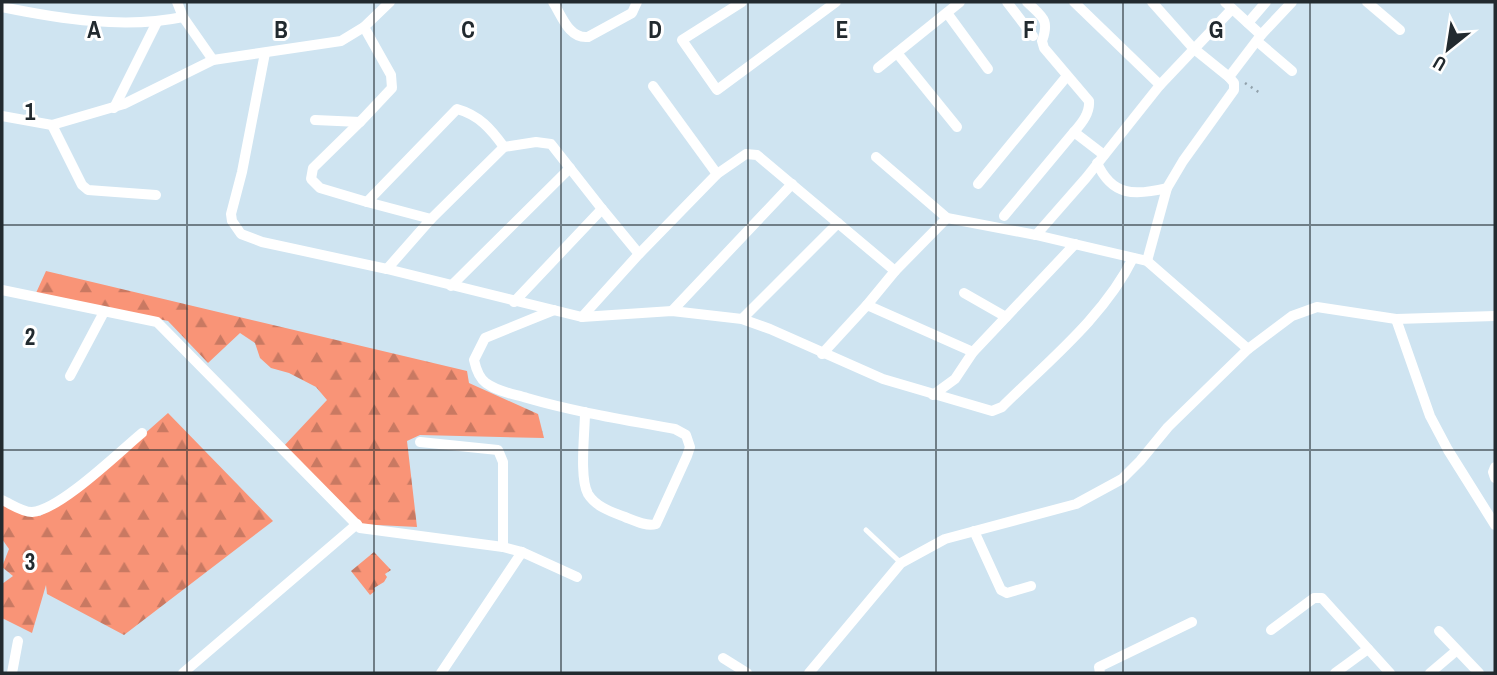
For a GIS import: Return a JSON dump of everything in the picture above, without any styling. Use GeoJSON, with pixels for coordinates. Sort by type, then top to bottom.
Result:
{"type":"FeatureCollection","features":[{"type":"Feature","properties":{"kind":"street"},"geometry":{"type":"LineString","coordinates":[[177,2],[183,16],[213,60]]}},
{"type":"Feature","properties":{"kind":"street"},"geometry":{"type":"LineString","coordinates":[[2,117],[52,125],[114,108],[213,60],[341,41],[364,27],[390,2]]}},
{"type":"Feature","properties":{"kind":"street"},"geometry":{"type":"LineString","coordinates":[[553,2],[573,34],[582,38],[589,37],[632,13],[637,2]]}},
{"type":"Feature","properties":{"kind":"street"},"geometry":{"type":"LineString","coordinates":[[736,3],[682,40],[717,90],[836,2]]}},
{"type":"Feature","properties":{"kind":"street"},"geometry":{"type":"LineString","coordinates":[[878,68],[960,2]]}},
{"type":"Feature","properties":{"kind":"street"},"geometry":{"type":"LineString","coordinates":[[1007,2],[1032,36]]}},
{"type":"Feature","properties":{"kind":"street"},"geometry":{"type":"LineString","coordinates":[[1004,216],[1074,132],[1090,108],[1089,101],[1042,44],[1046,21],[1027,2]]}},
{"type":"Feature","properties":{"kind":"street"},"geometry":{"type":"LineString","coordinates":[[1074,2],[1160,85]]}},
{"type":"Feature","properties":{"kind":"street"},"geometry":{"type":"LineString","coordinates":[[1147,261],[1167,188],[1234,90],[1234,83],[1229,77],[1193,48],[1152,2]]}},
{"type":"Feature","properties":{"kind":"street"},"geometry":{"type":"LineString","coordinates":[[1248,23],[1266,2]]}},
{"type":"Feature","properties":{"kind":"street"},"geometry":{"type":"LineString","coordinates":[[1229,77],[1292,2]]}},
{"type":"Feature","properties":{"kind":"street"},"geometry":{"type":"LineString","coordinates":[[1367,2],[1400,30]]}},
{"type":"Feature","properties":{"kind":"street"},"geometry":{"type":"LineString","coordinates":[[1036,235],[1228,5],[1293,71]]}},
{"type":"Feature","properties":{"kind":"street"},"geometry":{"type":"LineString","coordinates":[[2,7],[100,22],[157,22],[183,16]]}},
{"type":"Feature","properties":{"kind":"street"},"geometry":{"type":"LineString","coordinates":[[947,13],[988,69]]}},
{"type":"Feature","properties":{"kind":"street"},"geometry":{"type":"LineString","coordinates":[[114,108],[157,22]]}},
{"type":"Feature","properties":{"kind":"street"},"geometry":{"type":"LineString","coordinates":[[364,27],[391,75],[392,88],[313,167],[312,179],[320,188],[431,219]]}},
{"type":"Feature","properties":{"kind":"street"},"geometry":{"type":"LineString","coordinates":[[265,53],[232,221],[241,234],[251,239],[387,269],[514,302],[582,317],[672,311],[742,319],[770,328],[822,354],[883,379],[992,411],[999,409],[1089,320],[1117,286],[1133,258]]}},
{"type":"Feature","properties":{"kind":"street"},"geometry":{"type":"LineString","coordinates":[[897,53],[957,127]]}},
{"type":"Feature","properties":{"kind":"street"},"geometry":{"type":"LineString","coordinates":[[978,184],[1067,76]]}},
{"type":"Feature","properties":{"kind":"street"},"geometry":{"type":"LineString","coordinates":[[653,86],[717,174]]}},
{"type":"Feature","properties":{"kind":"street"},"geometry":{"type":"LineString","coordinates":[[367,202],[457,109],[480,120],[504,147]]}},
{"type":"Feature","properties":{"kind":"street"},"geometry":{"type":"LineString","coordinates":[[315,120],[360,122]]}},
{"type":"Feature","properties":{"kind":"street"},"geometry":{"type":"LineString","coordinates":[[52,125],[82,185],[88,190],[156,195]]}},
{"type":"Feature","properties":{"kind":"street"},"geometry":{"type":"LineString","coordinates":[[1074,132],[1101,159],[1109,184],[1123,190],[1147,193],[1167,188]]}},
{"type":"Feature","properties":{"kind":"street"},"geometry":{"type":"LineString","coordinates":[[387,269],[431,219],[504,147],[536,142],[551,144],[639,254]]}},
{"type":"Feature","properties":{"kind":"street"},"geometry":{"type":"LineString","coordinates":[[582,317],[717,174],[738,158],[751,153],[757,155],[895,271]]}},
{"type":"Feature","properties":{"kind":"street"},"geometry":{"type":"LineString","coordinates":[[876,157],[947,218],[1147,261],[1248,349]]}},
{"type":"Feature","properties":{"kind":"street"},"geometry":{"type":"LineString","coordinates":[[451,286],[570,168]]}},
{"type":"Feature","properties":{"kind":"street"},"geometry":{"type":"LineString","coordinates":[[672,311],[792,184]]}},
{"type":"Feature","properties":{"kind":"street"},"geometry":{"type":"LineString","coordinates":[[514,302],[602,209]]}},
{"type":"Feature","properties":{"kind":"street"},"geometry":{"type":"LineString","coordinates":[[822,354],[895,271],[947,218]]}},
{"type":"Feature","properties":{"kind":"street"},"geometry":{"type":"LineString","coordinates":[[742,319],[838,223]]}},
{"type":"Feature","properties":{"kind":"street"},"geometry":{"type":"LineString","coordinates":[[933,395],[954,379],[973,352],[1075,244]]}},
{"type":"Feature","properties":{"kind":"street"},"geometry":{"type":"LineString","coordinates":[[2,290],[149,319],[163,326],[357,524],[372,531],[503,547],[522,552],[577,578]]}},
{"type":"Feature","properties":{"kind":"street"},"geometry":{"type":"LineString","coordinates":[[964,293],[1006,317]]}},
{"type":"Feature","properties":{"kind":"street"},"geometry":{"type":"LineString","coordinates":[[867,305],[973,352]]}},
{"type":"Feature","properties":{"kind":"street"},"geometry":{"type":"LineString","coordinates":[[810,673],[901,563],[944,539],[1076,504],[1122,479],[1168,427],[1248,349],[1292,316],[1317,307],[1396,319],[1495,316]]}},
{"type":"Feature","properties":{"kind":"street"},"geometry":{"type":"LineString","coordinates":[[554,310],[485,338],[474,360],[481,379],[495,389],[552,406],[585,412],[676,429],[686,435],[689,439],[687,456],[656,524],[649,526],[612,512],[589,496],[584,485],[585,412]]}},
{"type":"Feature","properties":{"kind":"street"},"geometry":{"type":"LineString","coordinates":[[70,376],[104,312]]}},
{"type":"Feature","properties":{"kind":"street"},"geometry":{"type":"LineString","coordinates":[[1396,319],[1430,416],[1495,525]]}},
{"type":"Feature","properties":{"kind":"street"},"geometry":{"type":"LineString","coordinates":[[2,500],[26,512],[43,509],[82,484],[142,433]]}},
{"type":"Feature","properties":{"kind":"street"},"geometry":{"type":"LineString","coordinates":[[420,442],[498,450],[502,454],[503,547]]}},
{"type":"Feature","properties":{"kind":"street"},"geometry":{"type":"LineString","coordinates":[[1495,467],[1495,478]]}},
{"type":"Feature","properties":{"kind":"street"},"geometry":{"type":"LineString","coordinates":[[183,673],[357,524]]}},
{"type":"Feature","properties":{"kind":"street"},"geometry":{"type":"LineString","coordinates":[[974,531],[1001,590],[1007,593],[1031,586]]}},
{"type":"Feature","properties":{"kind":"street"},"geometry":{"type":"LineString","coordinates":[[441,673],[522,552]]}},
{"type":"Feature","properties":{"kind":"street"},"geometry":{"type":"LineString","coordinates":[[1271,630],[1314,598],[1320,597],[1390,673]]}},
{"type":"Feature","properties":{"kind":"street"},"geometry":{"type":"LineString","coordinates":[[1100,673],[1099,667],[1192,622]]}},
{"type":"Feature","properties":{"kind":"street"},"geometry":{"type":"LineString","coordinates":[[1439,631],[1479,673]]}},
{"type":"Feature","properties":{"kind":"street"},"geometry":{"type":"LineString","coordinates":[[12,673],[18,640]]}},
{"type":"Feature","properties":{"kind":"street"},"geometry":{"type":"LineString","coordinates":[[1335,673],[1368,649]]}},
{"type":"Feature","properties":{"kind":"street"},"geometry":{"type":"LineString","coordinates":[[1430,673],[1456,651]]}},
{"type":"Feature","properties":{"kind":"street"},"geometry":{"type":"LineString","coordinates":[[723,658],[747,673]]}},
{"type":"Feature","properties":{"kind":"lane"},"geometry":{"type":"LineString","coordinates":[[866,530],[901,563]]}},
{"type":"Feature","properties":{"kind":"green space"},"geometry":{"type":"Polygon","coordinates":[[[46,271],[467,371],[469,383],[538,414],[544,438],[420,435],[407,441],[417,527],[357,524],[282,448],[327,400],[316,387],[289,373],[271,368],[260,358],[255,343],[240,333],[208,363],[168,321],[36,293],[46,271]]]}},
{"type":"Feature","properties":{"kind":"green space"},"geometry":{"type":"Polygon","coordinates":[[[168,413],[273,521],[124,635],[47,594],[46,585],[32,633],[2,618],[2,584],[13,576],[2,567],[9,549],[2,539],[2,504],[40,516],[81,490],[168,413]]]}},
{"type":"Feature","properties":{"kind":"green space"},"geometry":{"type":"Polygon","coordinates":[[[374,552],[391,570],[385,574],[387,577],[384,582],[374,588],[375,591],[370,595],[351,571],[374,552]]]}}]}
